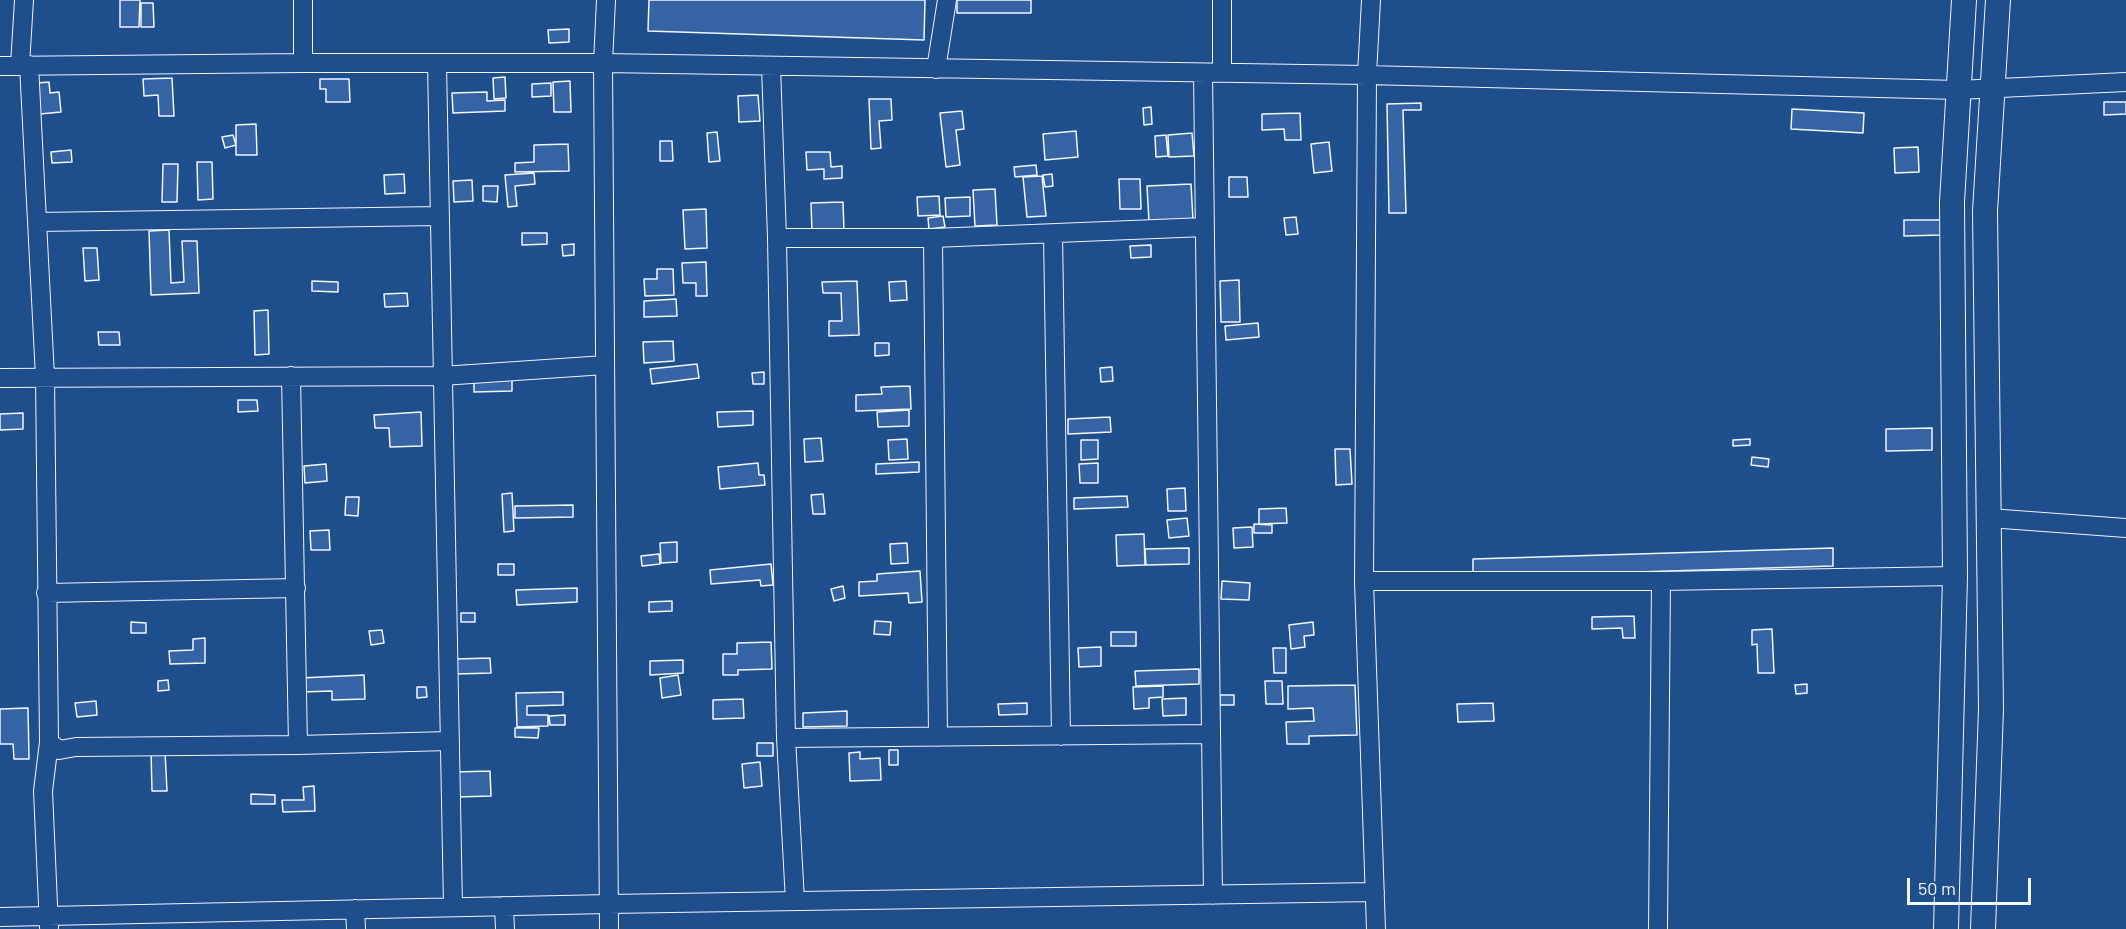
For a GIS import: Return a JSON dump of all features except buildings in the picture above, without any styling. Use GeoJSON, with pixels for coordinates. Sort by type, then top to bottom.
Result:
{"type":"FeatureCollection","features":[{"type":"Feature","properties":{"kind":"main road"},"geometry":{"type":"LineString","coordinates":[[1946,929],[1955,576],[1952,202],[1964,0]]}},
{"type":"Feature","properties":{"kind":"main road"},"geometry":{"type":"LineString","coordinates":[[1983,929],[1991,709],[1985,211],[1998,0]]}},
{"type":"Feature","properties":{"kind":"street"},"geometry":{"type":"LineString","coordinates":[[24,0],[24,65],[37,222],[45,377],[49,742],[43,791],[49,923]]}},
{"type":"Feature","properties":{"kind":"street"},"geometry":{"type":"LineString","coordinates":[[303,0],[303,63]]}},
{"type":"Feature","properties":{"kind":"street"},"geometry":{"type":"LineString","coordinates":[[606,0],[603,63],[609,929]]}},
{"type":"Feature","properties":{"kind":"street"},"geometry":{"type":"LineString","coordinates":[[936,69],[947,0]]}},
{"type":"Feature","properties":{"kind":"street"},"geometry":{"type":"LineString","coordinates":[[1222,0],[1222,73]]}},
{"type":"Feature","properties":{"kind":"street"},"geometry":{"type":"LineString","coordinates":[[1371,0],[1367,75],[1364,581],[1376,929]]}},
{"type":"Feature","properties":{"kind":"street"},"geometry":{"type":"LineString","coordinates":[[437,63],[453,908]]}},
{"type":"Feature","properties":{"kind":"street"},"geometry":{"type":"LineString","coordinates":[[0,66],[603,63],[1367,75],[1958,90],[2126,82]]}},
{"type":"Feature","properties":{"kind":"street"},"geometry":{"type":"LineString","coordinates":[[771,66],[777,238],[786,738],[795,901]]}},
{"type":"Feature","properties":{"kind":"street"},"geometry":{"type":"LineString","coordinates":[[1203,73],[1213,895]]}},
{"type":"Feature","properties":{"kind":"street"},"geometry":{"type":"LineString","coordinates":[[37,222],[439,216]]}},
{"type":"Feature","properties":{"kind":"street"},"geometry":{"type":"LineString","coordinates":[[777,238],[933,238],[1204,227]]}},
{"type":"Feature","properties":{"kind":"street"},"geometry":{"type":"LineString","coordinates":[[1053,234],[1061,735]]}},
{"type":"Feature","properties":{"kind":"street"},"geometry":{"type":"LineString","coordinates":[[933,238],[938,737]]}},
{"type":"Feature","properties":{"kind":"street"},"geometry":{"type":"LineString","coordinates":[[0,378],[442,376],[605,365]]}},
{"type":"Feature","properties":{"kind":"street"},"geometry":{"type":"LineString","coordinates":[[291,376],[298,745]]}},
{"type":"Feature","properties":{"kind":"street"},"geometry":{"type":"LineString","coordinates":[[1989,518],[2126,528]]}},
{"type":"Feature","properties":{"kind":"street"},"geometry":{"type":"LineString","coordinates":[[1364,581],[1660,581],[1955,576]]}},
{"type":"Feature","properties":{"kind":"street"},"geometry":{"type":"LineString","coordinates":[[1658,929],[1660,581]]}},
{"type":"Feature","properties":{"kind":"street"},"geometry":{"type":"LineString","coordinates":[[46,593],[296,588]]}},
{"type":"Feature","properties":{"kind":"street"},"geometry":{"type":"LineString","coordinates":[[786,738],[1211,734]]}},
{"type":"Feature","properties":{"kind":"street"},"geometry":{"type":"LineString","coordinates":[[49,742],[59,750],[76,747],[449,741]]}},
{"type":"Feature","properties":{"kind":"street"},"geometry":{"type":"LineString","coordinates":[[0,917],[49,923],[355,909],[608,903],[1375,892]]}},
{"type":"Feature","properties":{"kind":"street"},"geometry":{"type":"LineString","coordinates":[[504,906],[505,929]]}},
{"type":"Feature","properties":{"kind":"street"},"geometry":{"type":"LineString","coordinates":[[355,909],[356,929]]}}]}
